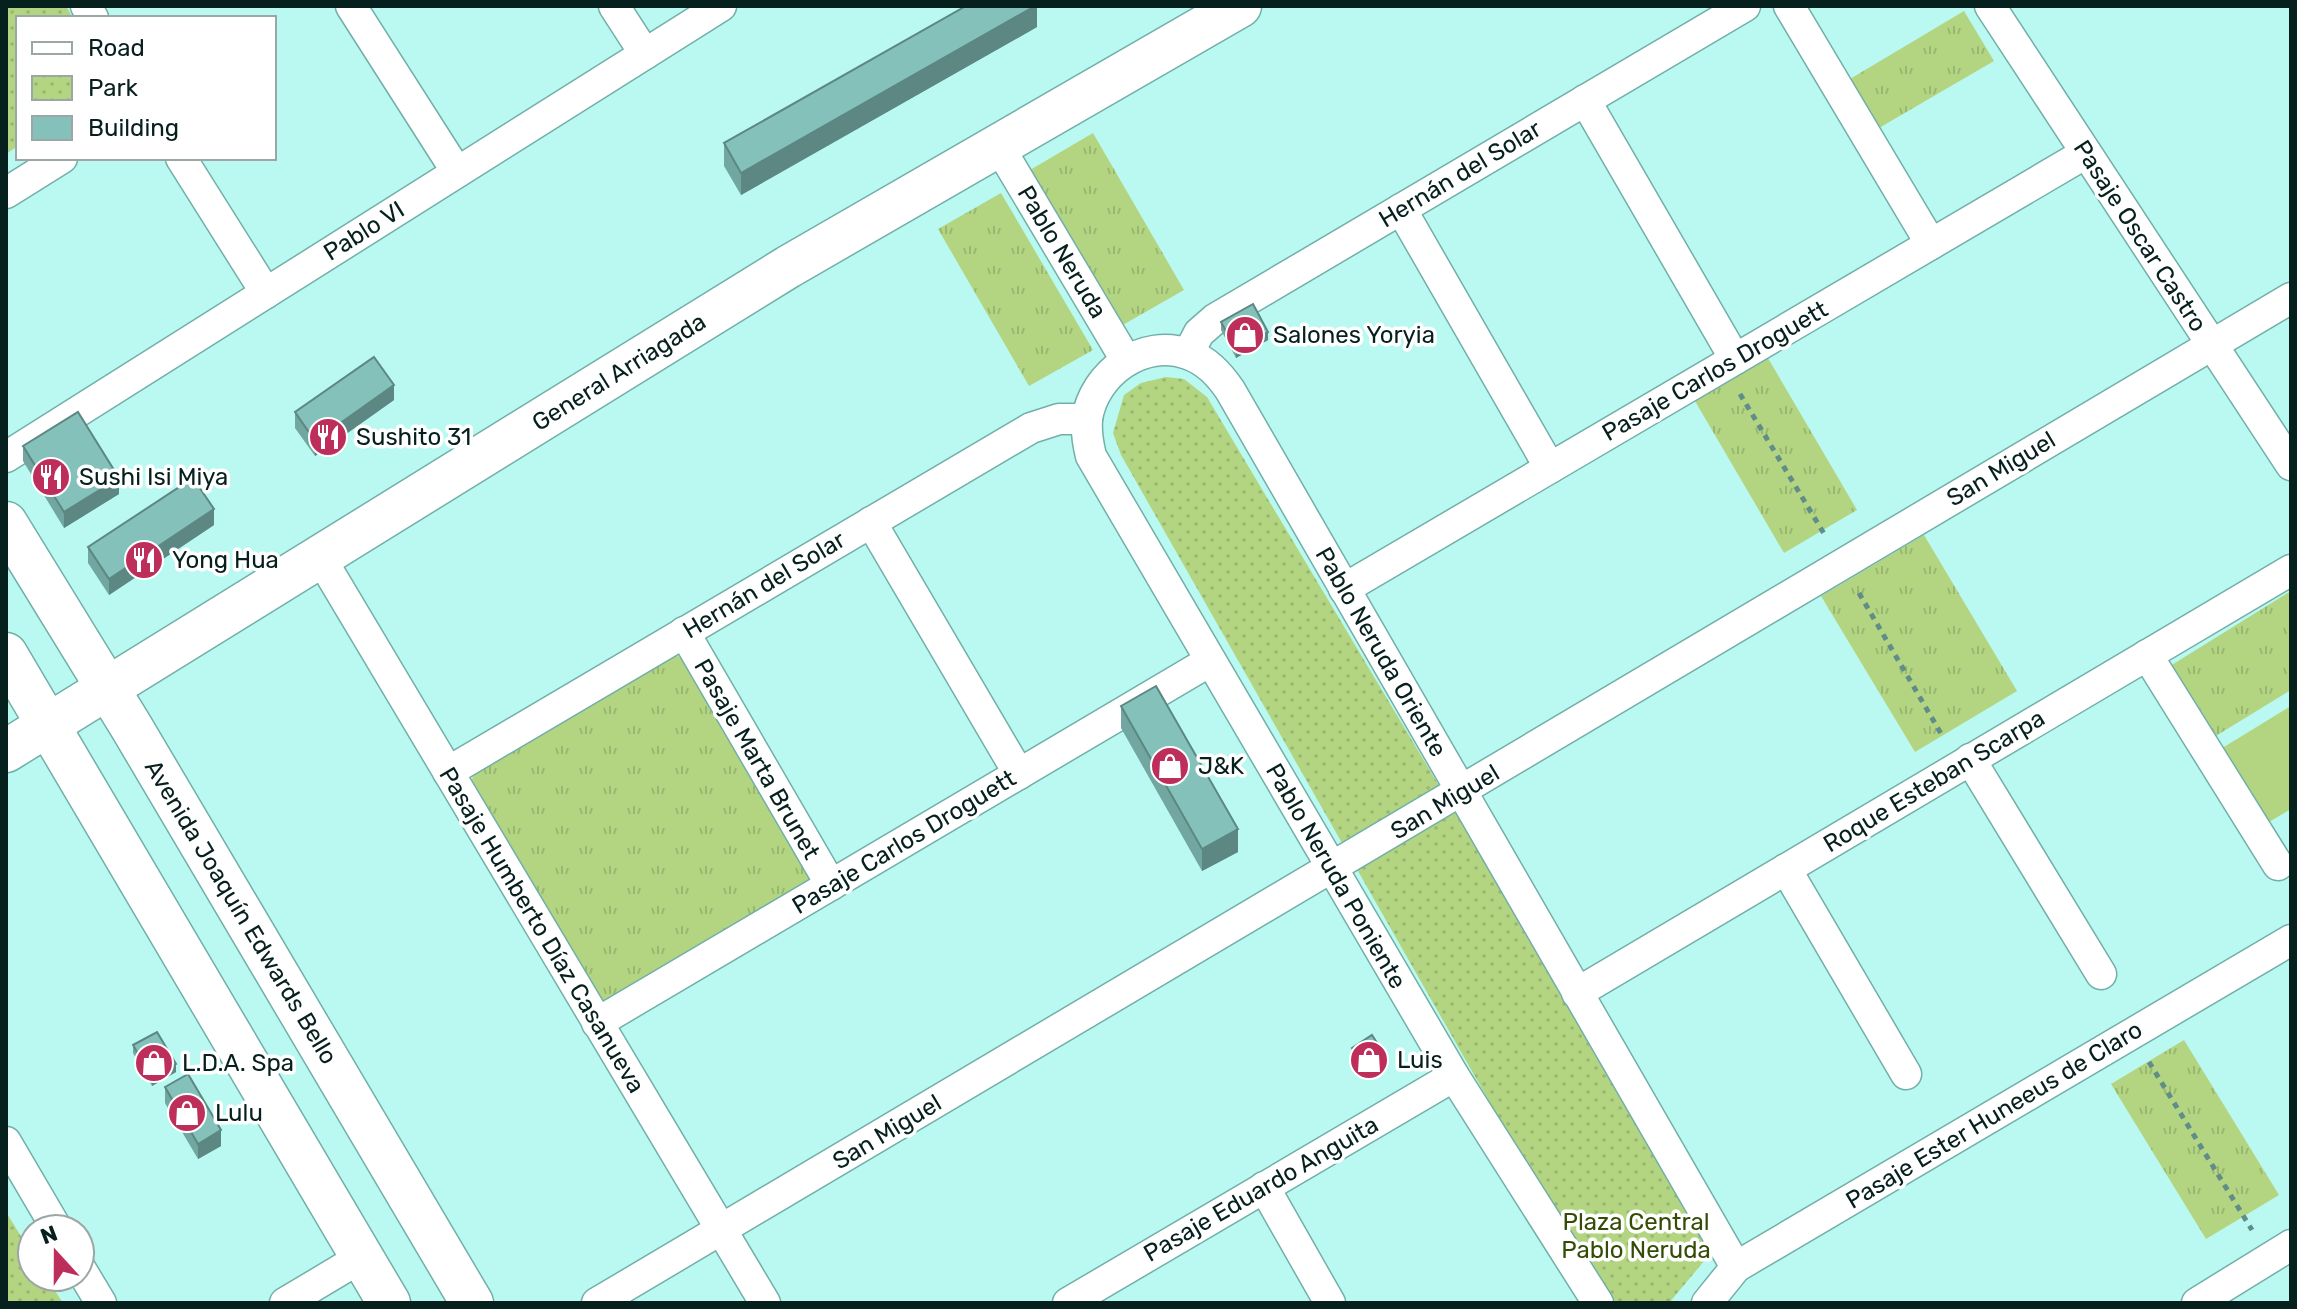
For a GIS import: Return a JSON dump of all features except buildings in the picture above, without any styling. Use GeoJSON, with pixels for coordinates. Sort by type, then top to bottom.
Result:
{"type":"FeatureCollection","features":[{"type":"Feature","properties":{"kind":"street"},"geometry":{"type":"LineString","coordinates":[[351,6],[457,172]]}},
{"type":"Feature","properties":{"kind":"street"},"geometry":{"type":"LineString","coordinates":[[614,6],[645,54]]}},
{"type":"Feature","properties":{"kind":"street","name":"Pablo VI"},"geometry":{"type":"LineString","coordinates":[[6,457],[721,6]]}},
{"type":"Feature","properties":{"kind":"street","name":"General Arriagada"},"geometry":{"type":"LineString","coordinates":[[6,751],[775,274],[1240,6]]}},
{"type":"Feature","properties":{"kind":"street","name":"Hernán del Solar"},"geometry":{"type":"LineString","coordinates":[[1188,354],[1206,325],[1745,6]]}},
{"type":"Feature","properties":{"kind":"street"},"geometry":{"type":"LineString","coordinates":[[1789,6],[1931,244]]}},
{"type":"Feature","properties":{"kind":"street","name":"Pasaje Oscar Castro"},"geometry":{"type":"LineString","coordinates":[[1990,6],[2291,465]]}},
{"type":"Feature","properties":{"kind":"street"},"geometry":{"type":"LineString","coordinates":[[1585,100],[1735,359]]}},
{"type":"Feature","properties":{"kind":"street","name":"Pablo Neruda"},"geometry":{"type":"LineString","coordinates":[[998,145],[1126,360]]}},
{"type":"Feature","properties":{"kind":"street","name":"Pasaje Carlos Droguett"},"geometry":{"type":"LineString","coordinates":[[1344,589],[2086,153]]}},
{"type":"Feature","properties":{"kind":"street"},"geometry":{"type":"LineString","coordinates":[[6,193],[59,160]]}},
{"type":"Feature","properties":{"kind":"street"},"geometry":{"type":"LineString","coordinates":[[182,160],[266,293]]}},
{"type":"Feature","properties":{"kind":"street"},"geometry":{"type":"LineString","coordinates":[[1401,209],[1550,468]]}},
{"type":"Feature","properties":{"kind":"street","name":"San Miguel"},"geometry":{"type":"LineString","coordinates":[[597,1303],[1462,793],[2291,298]]}},
{"type":"Feature","properties":{"kind":"street"},"geometry":{"type":"LineString","coordinates":[[1087,419],[1102,383],[1126,360],[1147,352],[1168,350],[1188,354]]}},
{"type":"Feature","properties":{"kind":"street","name":"Pablo Neruda Oriente"},"geometry":{"type":"LineString","coordinates":[[1188,354],[1212,368],[1230,390],[1736,1267]]}},
{"type":"Feature","properties":{"kind":"street","name":"Hernán del Solar"},"geometry":{"type":"LineString","coordinates":[[448,772],[1031,428],[1059,419],[1087,419]]}},
{"type":"Feature","properties":{"kind":"street","name":"Pablo Neruda Poniente"},"geometry":{"type":"LineString","coordinates":[[1087,419],[1091,456],[1100,474],[1454,1076],[1598,1303]]}},
{"type":"Feature","properties":{"kind":"street"},"geometry":{"type":"LineString","coordinates":[[871,522],[1019,774]]}},
{"type":"Feature","properties":{"kind":"street","name":"Avenida Joaquín Edwards Bello"},"geometry":{"type":"LineString","coordinates":[[6,523],[472,1303]]}},
{"type":"Feature","properties":{"kind":"street","name":"Pasaje Humberto Díaz Casanueva"},"geometry":{"type":"LineString","coordinates":[[320,557],[765,1303]]}},
{"type":"Feature","properties":{"kind":"street","name":"Roque Esteban Scarpa"},"geometry":{"type":"LineString","coordinates":[[1577,993],[2291,570]]}},
{"type":"Feature","properties":{"kind":"street","name":"Pasaje Marta Brunet"},"geometry":{"type":"LineString","coordinates":[[684,632],[831,885]]}},
{"type":"Feature","properties":{"kind":"street"},"geometry":{"type":"LineString","coordinates":[[6,654],[389,1303]]}},
{"type":"Feature","properties":{"kind":"street"},"geometry":{"type":"LineString","coordinates":[[2147,655],[2278,865]]}},
{"type":"Feature","properties":{"kind":"street","name":"Pasaje Carlos Droguett"},"geometry":{"type":"LineString","coordinates":[[597,1023],[1210,661]]}},
{"type":"Feature","properties":{"kind":"street"},"geometry":{"type":"LineString","coordinates":[[1970,759],[2101,974]]}},
{"type":"Feature","properties":{"kind":"street"},"geometry":{"type":"LineString","coordinates":[[1786,869],[1906,1074]]}},
{"type":"Feature","properties":{"kind":"street","name":"Pasaje Ester Huneeus de Claro"},"geometry":{"type":"LineString","coordinates":[[1707,1303],[1736,1267],[2291,940]]}},
{"type":"Feature","properties":{"kind":"street","name":"Pasaje Eduardo Anguita"},"geometry":{"type":"LineString","coordinates":[[1074,1301],[1454,1076]]}},
{"type":"Feature","properties":{"kind":"street"},"geometry":{"type":"LineString","coordinates":[[6,1142],[48,1213]]}},
{"type":"Feature","properties":{"kind":"street"},"geometry":{"type":"LineString","coordinates":[[1264,1187],[1330,1303]]}},
{"type":"Feature","properties":{"kind":"street"},"geometry":{"type":"LineString","coordinates":[[2197,1303],[2280,1252]]}},
{"type":"Feature","properties":{"kind":"street"},"geometry":{"type":"LineString","coordinates":[[285,1303],[362,1257]]}},
{"type":"Feature","properties":{"kind":"path"},"geometry":{"type":"LineString","coordinates":[[2132,1034],[2280,1252]]}},
{"type":"Feature","properties":{"kind":"green space"},"geometry":{"type":"Polygon","coordinates":[[[6,6],[66,6],[72,16],[16,16],[16,147],[6,154],[6,6]]]}},
{"type":"Feature","properties":{"kind":"green space"},"geometry":{"type":"Polygon","coordinates":[[[1964,11],[1994,61],[1879,128],[1850,79],[1964,11]]]}},
{"type":"Feature","properties":{"kind":"green space"},"geometry":{"type":"Polygon","coordinates":[[[1093,133],[1184,290],[1121,326],[1030,170],[1093,133]]]}},
{"type":"Feature","properties":{"kind":"green space"},"geometry":{"type":"Polygon","coordinates":[[[1001,193],[1093,350],[1029,386],[938,229],[1001,193]]]}},
{"type":"Feature","properties":{"kind":"green space"},"geometry":{"type":"Polygon","coordinates":[[[1765,353],[1857,510],[1784,553],[1692,396],[1765,353]]]}},
{"type":"Feature","properties":{"kind":"green space","name":"Plaza Central Pablo Neruda"},"geometry":{"type":"Polygon","coordinates":[[[1166,377],[1184,379],[1207,397],[1715,1248],[1669,1303],[1604,1303],[1121,455],[1113,433],[1124,395],[1141,383],[1166,377]]]}},
{"type":"Feature","properties":{"kind":"green space"},"geometry":{"type":"Polygon","coordinates":[[[1924,535],[2017,691],[1915,752],[1821,596],[1924,535]]]}},
{"type":"Feature","properties":{"kind":"green space"},"geometry":{"type":"Polygon","coordinates":[[[2291,591],[2291,690],[2206,742],[2162,671],[2291,591]]]}},
{"type":"Feature","properties":{"kind":"green space"},"geometry":{"type":"Polygon","coordinates":[[[674,655],[689,660],[814,872],[812,888],[607,1006],[596,1005],[470,791],[473,775],[674,655]]]}},
{"type":"Feature","properties":{"kind":"green space"},"geometry":{"type":"Polygon","coordinates":[[[2291,706],[2291,809],[2264,825],[2219,750],[2291,706]]]}},
{"type":"Feature","properties":{"kind":"green space"},"geometry":{"type":"Polygon","coordinates":[[[2184,1040],[2279,1195],[2206,1239],[2111,1084],[2184,1040]]]}},
{"type":"Feature","properties":{"kind":"green space"},"geometry":{"type":"Polygon","coordinates":[[[6,1212],[16,1228],[16,1293],[56,1293],[63,1303],[6,1303],[6,1212]]]}},
{"type":"Feature","properties":{"kind":"place","name":"Salones Yoryia"},"geometry":{"type":"Point","coordinates":[1245,335]}},
{"type":"Feature","properties":{"kind":"place","name":"Sushito 31"},"geometry":{"type":"Point","coordinates":[328,437]}},
{"type":"Feature","properties":{"kind":"place","name":"Sushi Isi Miya"},"geometry":{"type":"Point","coordinates":[51,477]}},
{"type":"Feature","properties":{"kind":"place","name":"Yong Hua"},"geometry":{"type":"Point","coordinates":[144,560]}},
{"type":"Feature","properties":{"kind":"place","name":"J&K"},"geometry":{"type":"Point","coordinates":[1170,766]}},
{"type":"Feature","properties":{"kind":"place","name":"Luis"},"geometry":{"type":"Point","coordinates":[1369,1060]}},
{"type":"Feature","properties":{"kind":"place","name":"L.D.A. Spa"},"geometry":{"type":"Point","coordinates":[154,1063]}},
{"type":"Feature","properties":{"kind":"place","name":"Lulu"},"geometry":{"type":"Point","coordinates":[187,1113]}}]}
